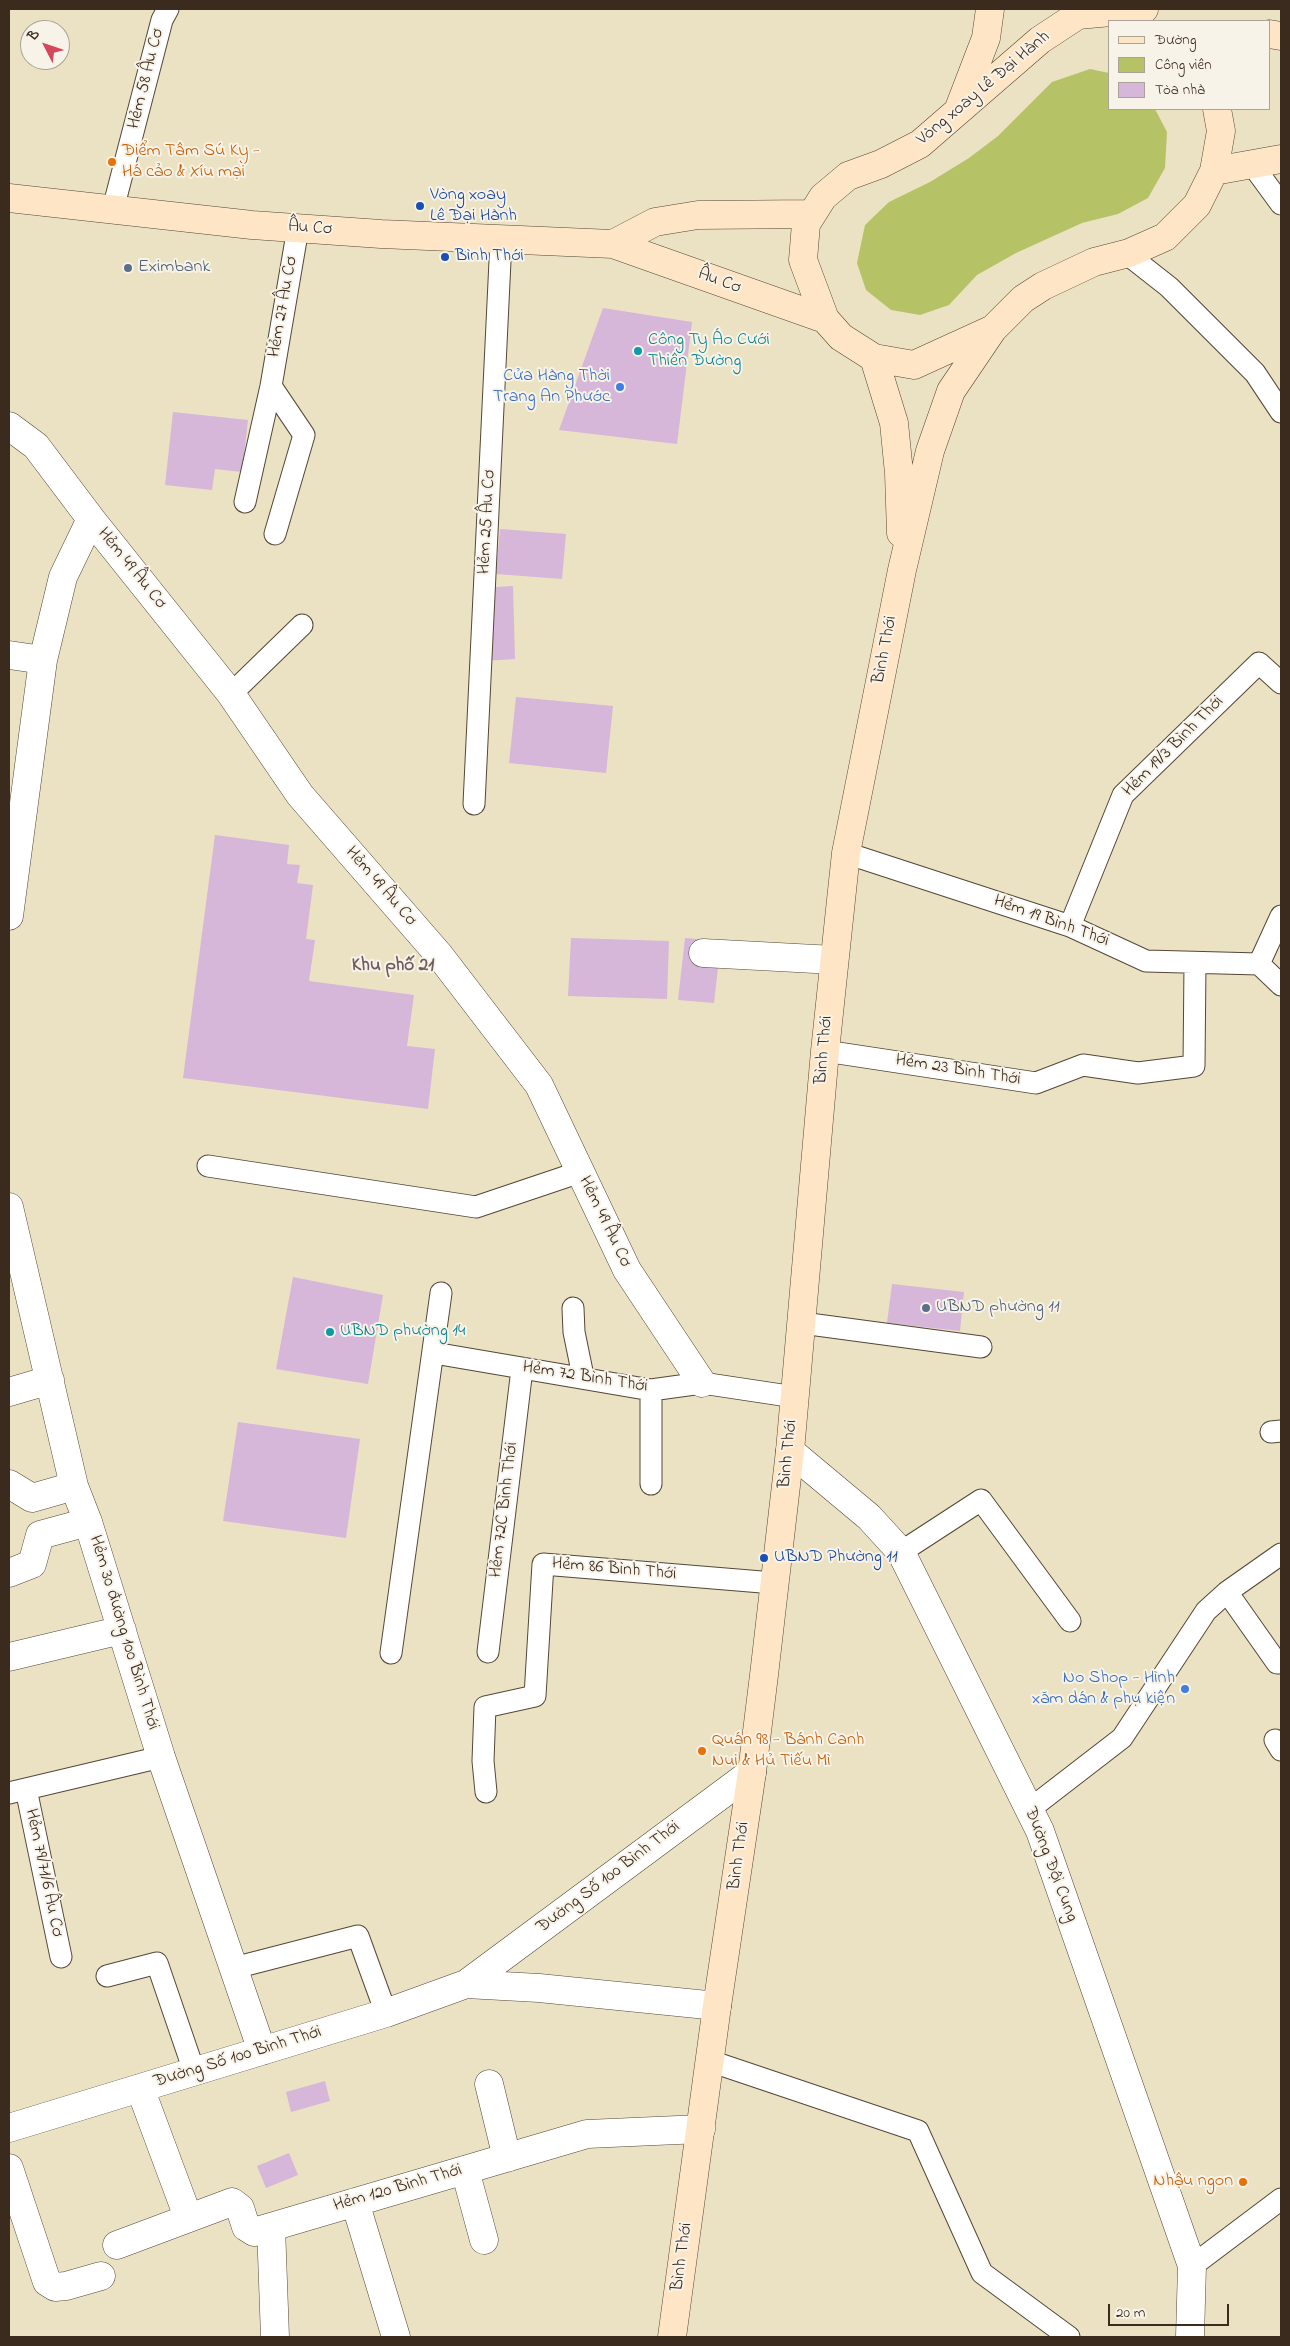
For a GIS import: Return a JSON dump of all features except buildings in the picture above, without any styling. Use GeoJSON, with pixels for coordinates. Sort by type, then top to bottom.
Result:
{"type":"FeatureCollection","features":[{"type":"Feature","properties":{"kind":"main road"},"geometry":{"type":"LineString","coordinates":[[957,114],[986,38],[990,9]]}},
{"type":"Feature","properties":{"kind":"main road","name":"Vòng xoay Lê Đại Hành"},"geometry":{"type":"LineString","coordinates":[[1156,20],[1144,9],[1078,15],[1040,40],[957,114],[920,144],[881,164],[848,176],[823,197],[806,224],[803,260],[825,319],[842,337],[874,358],[914,366],[993,329],[1022,299],[1043,286],[1094,262],[1127,254],[1165,237],[1196,205],[1214,171],[1221,131],[1216,110]]}},
{"type":"Feature","properties":{"kind":"main road"},"geometry":{"type":"LineString","coordinates":[[1214,171],[1281,159]]}},
{"type":"Feature","properties":{"kind":"main road","name":"Âu Cơ"},"geometry":{"type":"LineString","coordinates":[[9,198],[252,225],[501,240],[613,244],[825,319]]}},
{"type":"Feature","properties":{"kind":"main road"},"geometry":{"type":"LineString","coordinates":[[613,244],[654,222],[698,214],[812,214]]}},
{"type":"Feature","properties":{"kind":"main road","name":"Bình Thới"},"geometry":{"type":"LineString","coordinates":[[672,2337],[717,2006],[752,1772],[790,1452],[825,1051],[846,853],[902,570],[930,451],[952,391],[993,329]]}},
{"type":"Feature","properties":{"kind":"main road","name":"Bình Thới"},"geometry":{"type":"LineString","coordinates":[[874,358],[894,422],[899,473],[902,570]]}},
{"type":"Feature","properties":{"kind":"street","name":"Hẻm 49 Âu Cơ"},"geometry":{"type":"LineString","coordinates":[[9,426],[36,446],[91,520],[231,694],[300,795],[440,956],[539,1086],[627,1270],[702,1384]]}},
{"type":"Feature","properties":{"kind":"street"},"geometry":{"type":"LineString","coordinates":[[9,916],[43,660],[63,577],[91,520]]}},
{"type":"Feature","properties":{"kind":"street"},"geometry":{"type":"LineString","coordinates":[[9,655],[43,660]]}},
{"type":"Feature","properties":{"kind":"street"},"geometry":{"type":"LineString","coordinates":[[703,954],[834,960]]}},
{"type":"Feature","properties":{"kind":"street","name":"Hẻm 30 đường 100 Bình Thới"},"geometry":{"type":"LineString","coordinates":[[9,1207],[74,1486],[88,1522],[161,1757],[262,2051]]}},
{"type":"Feature","properties":{"kind":"street"},"geometry":{"type":"LineString","coordinates":[[9,1392],[50,1380]]}},
{"type":"Feature","properties":{"kind":"street","name":"Đường Đội Cung"},"geometry":{"type":"LineString","coordinates":[[790,1452],[869,1517],[901,1552],[1040,1831],[1192,2266],[1190,2337]]}},
{"type":"Feature","properties":{"kind":"street"},"geometry":{"type":"LineString","coordinates":[[9,1484],[32,1498],[74,1486]]}},
{"type":"Feature","properties":{"kind":"street"},"geometry":{"type":"LineString","coordinates":[[9,1573],[32,1564],[40,1535],[88,1522]]}},
{"type":"Feature","properties":{"kind":"street"},"geometry":{"type":"LineString","coordinates":[[9,1657],[122,1630]]}},
{"type":"Feature","properties":{"kind":"street","name":"Đường Số 100 Bình Thới"},"geometry":{"type":"LineString","coordinates":[[9,2128],[386,2013],[466,1984],[752,1772]]}},
{"type":"Feature","properties":{"kind":"street","name":"Đường Số 100 Bình Thới"},"geometry":{"type":"LineString","coordinates":[[466,1984],[540,1988],[717,2006]]}},
{"type":"Feature","properties":{"kind":"street"},"geometry":{"type":"LineString","coordinates":[[489,2084],[507,2158]]}},
{"type":"Feature","properties":{"kind":"street"},"geometry":{"type":"LineString","coordinates":[[140,2088],[188,2217]]}},
{"type":"Feature","properties":{"kind":"street","name":"Hẻm 120 Bình Thới"},"geometry":{"type":"LineString","coordinates":[[117,2245],[232,2202],[240,2208],[246,2227],[254,2232],[587,2134],[701,2129]]}},
{"type":"Feature","properties":{"kind":"street"},"geometry":{"type":"LineString","coordinates":[[9,2168],[47,2282],[55,2287],[66,2286],[101,2276]]}},
{"type":"Feature","properties":{"kind":"street"},"geometry":{"type":"LineString","coordinates":[[465,2170],[484,2240]]}},
{"type":"Feature","properties":{"kind":"street"},"geometry":{"type":"LineString","coordinates":[[355,2202],[396,2337]]}},
{"type":"Feature","properties":{"kind":"street"},"geometry":{"type":"LineString","coordinates":[[270,2227],[275,2337]]}},
{"type":"Feature","properties":{"kind":"lane","name":"Hẻm 58 Âu Cơ"},"geometry":{"type":"LineString","coordinates":[[113,209],[162,20],[168,9]]}},
{"type":"Feature","properties":{"kind":"lane"},"geometry":{"type":"LineString","coordinates":[[1251,163],[1281,204]]}},
{"type":"Feature","properties":{"kind":"lane","name":"Hẻm 27 Âu Cơ"},"geometry":{"type":"LineString","coordinates":[[245,502],[271,386],[298,228]]}},
{"type":"Feature","properties":{"kind":"lane","name":"Hẻm 25 Âu Cơ"},"geometry":{"type":"LineString","coordinates":[[474,804],[501,240]]}},
{"type":"Feature","properties":{"kind":"lane"},"geometry":{"type":"LineString","coordinates":[[1127,254],[1169,287],[1255,373],[1281,412]]}},
{"type":"Feature","properties":{"kind":"lane"},"geometry":{"type":"LineString","coordinates":[[271,386],[304,435],[275,534]]}},
{"type":"Feature","properties":{"kind":"lane"},"geometry":{"type":"LineString","coordinates":[[231,694],[302,624]]}},
{"type":"Feature","properties":{"kind":"lane","name":"Hẻm 19/3 Bình Thới"},"geometry":{"type":"LineString","coordinates":[[1070,926],[1123,795],[1259,663],[1281,683]]}},
{"type":"Feature","properties":{"kind":"lane","name":"Hẻm 19 Bình Thới"},"geometry":{"type":"LineString","coordinates":[[846,853],[1070,926],[1146,961],[1259,964]]}},
{"type":"Feature","properties":{"kind":"lane"},"geometry":{"type":"LineString","coordinates":[[1281,916],[1259,964],[1281,985]]}},
{"type":"Feature","properties":{"kind":"lane","name":"Hẻm 23 Bình Thới"},"geometry":{"type":"LineString","coordinates":[[825,1051],[1036,1083],[1083,1065],[1138,1073],[1194,1066],[1195,962]]}},
{"type":"Feature","properties":{"kind":"lane"},"geometry":{"type":"LineString","coordinates":[[208,1166],[476,1207],[580,1172]]}},
{"type":"Feature","properties":{"kind":"lane"},"geometry":{"type":"LineString","coordinates":[[391,1653],[441,1293]]}},
{"type":"Feature","properties":{"kind":"lane"},"geometry":{"type":"LineString","coordinates":[[573,1308],[574,1332],[582,1376]]}},
{"type":"Feature","properties":{"kind":"lane"},"geometry":{"type":"LineString","coordinates":[[802,1323],[981,1347]]}},
{"type":"Feature","properties":{"kind":"lane","name":"Hẻm 72 Bình Thới"},"geometry":{"type":"LineString","coordinates":[[434,1353],[582,1376],[651,1390],[702,1384],[795,1397]]}},
{"type":"Feature","properties":{"kind":"lane","name":"Hẻm 72C Bình Thới"},"geometry":{"type":"LineString","coordinates":[[488,1652],[522,1368]]}},
{"type":"Feature","properties":{"kind":"lane"},"geometry":{"type":"LineString","coordinates":[[651,1390],[651,1484]]}},
{"type":"Feature","properties":{"kind":"lane"},"geometry":{"type":"LineString","coordinates":[[901,1552],[982,1500],[1070,1621]]}},
{"type":"Feature","properties":{"kind":"lane"},"geometry":{"type":"LineString","coordinates":[[1030,1809],[1122,1738],[1206,1611],[1227,1592],[1281,1554]]}},
{"type":"Feature","properties":{"kind":"lane","name":"Hẻm 86 Bình Thới"},"geometry":{"type":"LineString","coordinates":[[486,1792],[483,1761],[485,1707],[535,1696],[543,1564],[774,1583]]}},
{"type":"Feature","properties":{"kind":"lane"},"geometry":{"type":"LineString","coordinates":[[1227,1592],[1277,1663],[1281,1663]]}},
{"type":"Feature","properties":{"kind":"lane"},"geometry":{"type":"LineString","coordinates":[[17,1791],[161,1757]]}},
{"type":"Feature","properties":{"kind":"lane","name":"Hẻm 79/71/6 Âu Cơ"},"geometry":{"type":"LineString","coordinates":[[17,1791],[60,1956]]}},
{"type":"Feature","properties":{"kind":"lane"},"geometry":{"type":"LineString","coordinates":[[234,1968],[358,1936],[386,2013]]}},
{"type":"Feature","properties":{"kind":"lane"},"geometry":{"type":"LineString","coordinates":[[107,1976],[157,1963],[194,2071]]}},
{"type":"Feature","properties":{"kind":"lane"},"geometry":{"type":"LineString","coordinates":[[710,2061],[918,2130],[982,2273],[1069,2337]]}},
{"type":"Feature","properties":{"kind":"lane"},"geometry":{"type":"LineString","coordinates":[[1192,2266],[1281,2199]]}},
{"type":"Feature","properties":{"kind":"green space"},"geometry":{"type":"Polygon","coordinates":[[[1090,69],[1108,73],[1108,110],[1156,110],[1167,132],[1165,168],[1148,198],[1118,214],[1082,223],[1016,253],[977,275],[949,305],[920,315],[891,310],[866,290],[857,263],[865,225],[889,202],[930,182],[969,158],[998,136],[1052,82],[1090,69]]]}},
{"type":"Feature","properties":{"kind":"place","name":"Điểm Tâm Sú Ky - Há cảo & Xíu mại"},"geometry":{"type":"Point","coordinates":[112,162]}},
{"type":"Feature","properties":{"kind":"place","name":"Vòng xoay Lê Đại Hành"},"geometry":{"type":"Point","coordinates":[420,206]}},
{"type":"Feature","properties":{"kind":"place","name":"Bình Thới"},"geometry":{"type":"Point","coordinates":[445,257]}},
{"type":"Feature","properties":{"kind":"place","name":"Eximbank"},"geometry":{"type":"Point","coordinates":[128,268]}},
{"type":"Feature","properties":{"kind":"place","name":"Công Ty Áo Cưới Thiên Đường"},"geometry":{"type":"Point","coordinates":[638,351]}},
{"type":"Feature","properties":{"kind":"place","name":"Cửa Hàng Thời Trang An Phước"},"geometry":{"type":"Point","coordinates":[620,387]}},
{"type":"Feature","properties":{"kind":"place","name":"UBND phường 11"},"geometry":{"type":"Point","coordinates":[926,1308]}},
{"type":"Feature","properties":{"kind":"place","name":"UBND phường 14"},"geometry":{"type":"Point","coordinates":[330,1332]}},
{"type":"Feature","properties":{"kind":"place","name":"UBND Phường 11"},"geometry":{"type":"Point","coordinates":[764,1558]}},
{"type":"Feature","properties":{"kind":"place","name":"No Shop - Hình xăm dán & phụ kiện"},"geometry":{"type":"Point","coordinates":[1185,1689]}},
{"type":"Feature","properties":{"kind":"place","name":"Quán 98 - Bánh Canh Nui & Hủ Tiếu Mì"},"geometry":{"type":"Point","coordinates":[702,1751]}},
{"type":"Feature","properties":{"kind":"place","name":"Nhậu ngon"},"geometry":{"type":"Point","coordinates":[1243,2182]}},
{"type":"Feature","properties":{"kind":"district","name":"Khu phố 21"},"geometry":{"type":"Point","coordinates":[393,967]}}]}
